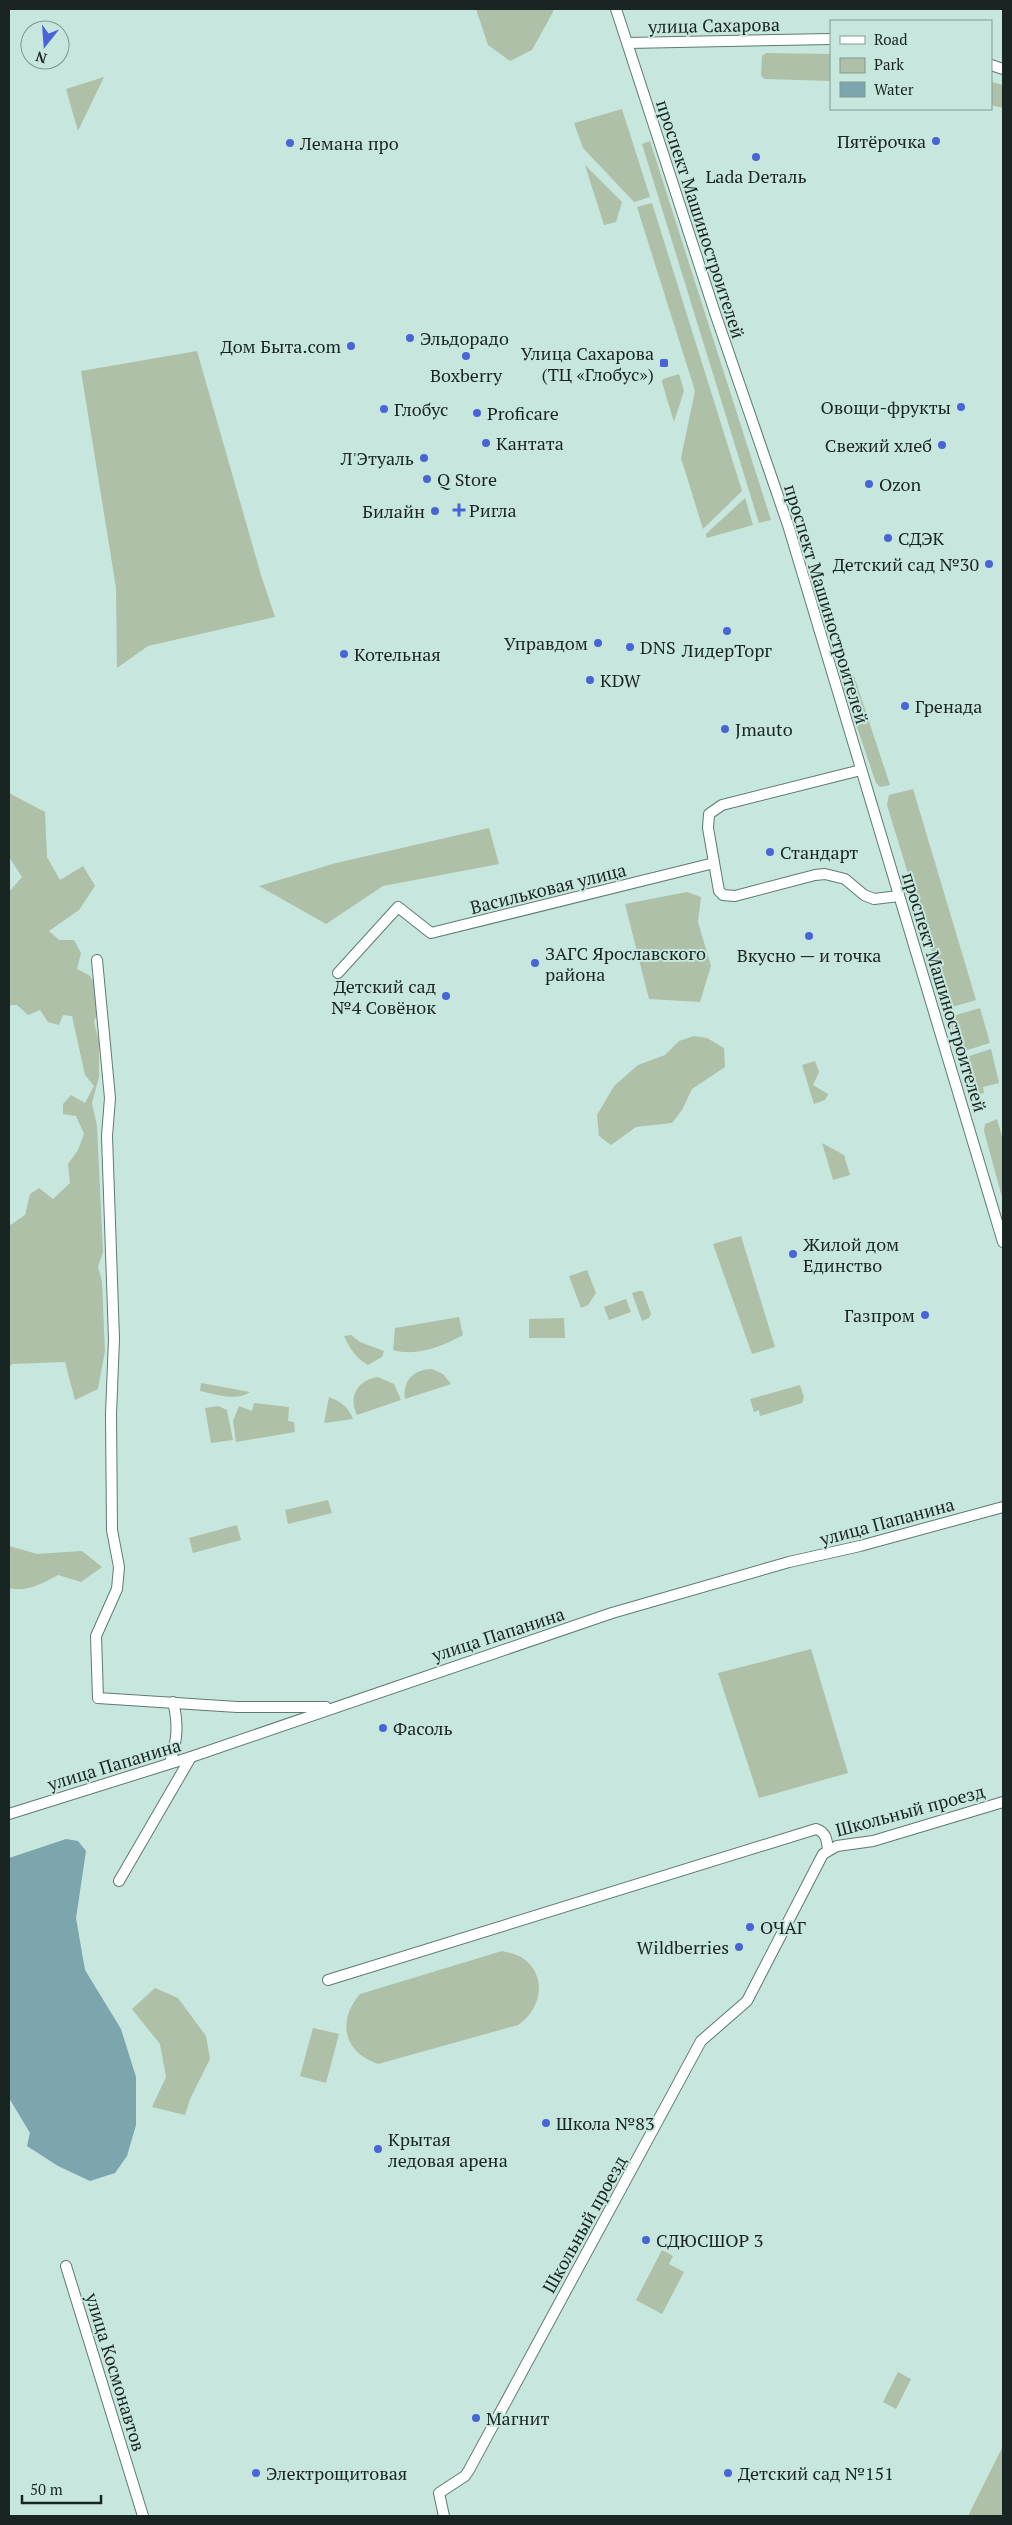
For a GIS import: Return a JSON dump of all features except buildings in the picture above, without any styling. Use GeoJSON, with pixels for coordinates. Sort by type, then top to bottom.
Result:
{"type":"FeatureCollection","features":[{"type":"Feature","properties":{"kind":"street","name":"проспект Машиностроителей"},"geometry":{"type":"LineString","coordinates":[[616,9],[628,43],[642,94],[788,525],[1003,1242]]}},
{"type":"Feature","properties":{"kind":"street","name":"улица Сахарова"},"geometry":{"type":"LineString","coordinates":[[628,43],[830,39]]}},
{"type":"Feature","properties":{"kind":"street"},"geometry":{"type":"LineString","coordinates":[[861,770],[800,788],[722,805],[709,814],[708,828],[719,891],[728,896],[815,874],[826,874],[845,879],[864,895],[874,900],[899,896]]}},
{"type":"Feature","properties":{"kind":"street","name":"Васильковая улица"},"geometry":{"type":"LineString","coordinates":[[338,972],[398,907],[431,933],[714,863]]}},
{"type":"Feature","properties":{"kind":"street"},"geometry":{"type":"LineString","coordinates":[[97,960],[110,1098],[108,1136],[114,1339],[111,1414],[112,1530],[119,1567],[117,1589],[96,1636],[98,1698],[237,1707],[335,1707]]}},
{"type":"Feature","properties":{"kind":"street","name":"улица Папанина"},"geometry":{"type":"LineString","coordinates":[[9,1814],[191,1756],[612,1613],[789,1562],[860,1546],[1003,1507]]}},
{"type":"Feature","properties":{"kind":"street"},"geometry":{"type":"LineString","coordinates":[[170,1763],[178,1737],[178,1719],[173,1702]]}},
{"type":"Feature","properties":{"kind":"street"},"geometry":{"type":"LineString","coordinates":[[119,1881],[191,1756]]}},
{"type":"Feature","properties":{"kind":"street","name":"Школьный проезд"},"geometry":{"type":"LineString","coordinates":[[444,2516],[439,2493],[465,2476],[469,2470],[701,2041],[748,2001],[818,1863],[828,1850],[837,1846],[872,1840],[1003,1802]]}},
{"type":"Feature","properties":{"kind":"street"},"geometry":{"type":"LineString","coordinates":[[328,1980],[816,1829],[826,1836],[828,1850]]}},
{"type":"Feature","properties":{"kind":"street","name":"улица Космонавтов"},"geometry":{"type":"LineString","coordinates":[[66,2266],[143,2516]]}},
{"type":"Feature","properties":{"kind":"green space"},"geometry":{"type":"Polygon","coordinates":[[[476,9],[553,9],[553,12],[532,50],[510,61],[488,45],[476,9]]]}},
{"type":"Feature","properties":{"kind":"green space"},"geometry":{"type":"Polygon","coordinates":[[[766,53],[830,54],[830,81],[765,79],[761,76],[762,56],[766,53]]]}},
{"type":"Feature","properties":{"kind":"green space"},"geometry":{"type":"Polygon","coordinates":[[[104,77],[78,131],[66,89],[104,77]]]}},
{"type":"Feature","properties":{"kind":"green space"},"geometry":{"type":"Polygon","coordinates":[[[992,82],[1003,85],[1003,108],[992,105],[992,82]]]}},
{"type":"Feature","properties":{"kind":"green space"},"geometry":{"type":"Polygon","coordinates":[[[622,109],[650,197],[634,202],[583,148],[574,123],[622,109]]]}},
{"type":"Feature","properties":{"kind":"green space"},"geometry":{"type":"Polygon","coordinates":[[[650,141],[771,520],[759,523],[642,144],[650,141]]]}},
{"type":"Feature","properties":{"kind":"green space"},"geometry":{"type":"Polygon","coordinates":[[[585,165],[622,202],[616,222],[604,225],[585,165]]]}},
{"type":"Feature","properties":{"kind":"green space"},"geometry":{"type":"Polygon","coordinates":[[[652,203],[742,491],[703,529],[681,458],[695,391],[637,207],[652,203]]]}},
{"type":"Feature","properties":{"kind":"green space"},"geometry":{"type":"Polygon","coordinates":[[[197,351],[261,575],[275,617],[148,646],[117,668],[116,588],[81,371],[197,351]]]}},
{"type":"Feature","properties":{"kind":"green space"},"geometry":{"type":"Polygon","coordinates":[[[679,374],[684,391],[674,422],[662,382],[663,379],[679,374]]]}},
{"type":"Feature","properties":{"kind":"green space"},"geometry":{"type":"Polygon","coordinates":[[[745,498],[753,525],[707,538],[706,534],[745,498]]]}},
{"type":"Feature","properties":{"kind":"green space"},"geometry":{"type":"Polygon","coordinates":[[[854,676],[890,785],[880,787],[876,783],[842,683],[845,677],[854,676]]]}},
{"type":"Feature","properties":{"kind":"green space"},"geometry":{"type":"Polygon","coordinates":[[[913,789],[976,1000],[949,1008],[887,805],[889,795],[913,789]]]}},
{"type":"Feature","properties":{"kind":"green space"},"geometry":{"type":"Polygon","coordinates":[[[9,793],[45,812],[47,857],[60,880],[83,866],[95,886],[79,910],[49,931],[59,940],[74,940],[81,953],[77,969],[89,975],[99,989],[100,1007],[94,1022],[99,1042],[99,1077],[92,1103],[97,1126],[103,1252],[98,1267],[102,1281],[105,1351],[98,1389],[75,1400],[65,1362],[12,1364],[9,1367],[9,1226],[25,1215],[30,1194],[39,1188],[53,1199],[70,1183],[68,1164],[78,1150],[84,1134],[76,1116],[63,1114],[63,1104],[71,1095],[85,1103],[94,1086],[85,1075],[72,1016],[63,1015],[59,1025],[48,1022],[40,1010],[28,1015],[17,1005],[9,1005],[9,892],[22,877],[9,857],[9,793]]]}},
{"type":"Feature","properties":{"kind":"green space"},"geometry":{"type":"Polygon","coordinates":[[[489,828],[499,864],[383,886],[326,924],[259,886],[336,863],[489,828]]]}},
{"type":"Feature","properties":{"kind":"green space"},"geometry":{"type":"Polygon","coordinates":[[[687,892],[701,897],[698,922],[711,966],[700,1002],[649,999],[625,904],[687,892]]]}},
{"type":"Feature","properties":{"kind":"green space"},"geometry":{"type":"Polygon","coordinates":[[[980,1008],[990,1043],[961,1052],[955,1033],[951,1033],[949,1025],[953,1016],[980,1008]]]}},
{"type":"Feature","properties":{"kind":"green space"},"geometry":{"type":"Polygon","coordinates":[[[694,1036],[707,1038],[724,1048],[725,1067],[692,1089],[682,1110],[672,1123],[636,1127],[611,1145],[599,1136],[597,1115],[614,1086],[638,1065],[665,1055],[679,1041],[694,1036]]]}},
{"type":"Feature","properties":{"kind":"green space"},"geometry":{"type":"Polygon","coordinates":[[[991,1049],[999,1083],[983,1087],[984,1093],[970,1096],[963,1058],[991,1049]]]}},
{"type":"Feature","properties":{"kind":"green space"},"geometry":{"type":"Polygon","coordinates":[[[815,1061],[819,1072],[813,1085],[828,1094],[825,1100],[814,1104],[802,1065],[815,1061]]]}},
{"type":"Feature","properties":{"kind":"green space"},"geometry":{"type":"Polygon","coordinates":[[[997,1119],[1003,1140],[1003,1201],[984,1131],[985,1124],[997,1119]]]}},
{"type":"Feature","properties":{"kind":"green space"},"geometry":{"type":"Polygon","coordinates":[[[822,1143],[844,1155],[850,1175],[833,1180],[822,1143]]]}},
{"type":"Feature","properties":{"kind":"green space"},"geometry":{"type":"Polygon","coordinates":[[[741,1236],[775,1347],[752,1354],[713,1244],[741,1236]]]}},
{"type":"Feature","properties":{"kind":"green space"},"geometry":{"type":"Polygon","coordinates":[[[587,1270],[596,1293],[588,1305],[581,1308],[569,1276],[587,1270]]]}},
{"type":"Feature","properties":{"kind":"green space"},"geometry":{"type":"Polygon","coordinates":[[[643,1291],[651,1314],[649,1318],[642,1321],[632,1293],[643,1291]]]}},
{"type":"Feature","properties":{"kind":"green space"},"geometry":{"type":"Polygon","coordinates":[[[626,1299],[631,1312],[609,1320],[604,1307],[626,1299]]]}},
{"type":"Feature","properties":{"kind":"green space"},"geometry":{"type":"Polygon","coordinates":[[[459,1317],[463,1335],[455,1339],[420,1351],[402,1352],[393,1350],[395,1328],[459,1317]]]}},
{"type":"Feature","properties":{"kind":"green space"},"geometry":{"type":"Polygon","coordinates":[[[564,1318],[565,1338],[529,1338],[529,1319],[564,1318]]]}},
{"type":"Feature","properties":{"kind":"green space"},"geometry":{"type":"Polygon","coordinates":[[[351,1335],[360,1342],[384,1351],[382,1357],[368,1365],[354,1353],[344,1336],[351,1335]]]}},
{"type":"Feature","properties":{"kind":"green space"},"geometry":{"type":"Polygon","coordinates":[[[432,1369],[443,1374],[451,1384],[405,1399],[405,1387],[411,1377],[420,1371],[432,1369]]]}},
{"type":"Feature","properties":{"kind":"green space"},"geometry":{"type":"Polygon","coordinates":[[[378,1377],[394,1384],[401,1400],[357,1415],[354,1408],[356,1390],[365,1382],[378,1377]]]}},
{"type":"Feature","properties":{"kind":"green space"},"geometry":{"type":"Polygon","coordinates":[[[201,1383],[250,1392],[245,1395],[232,1397],[219,1395],[200,1391],[201,1383]]]}},
{"type":"Feature","properties":{"kind":"green space"},"geometry":{"type":"Polygon","coordinates":[[[800,1385],[804,1397],[802,1403],[760,1416],[759,1410],[754,1412],[750,1399],[800,1385]]]}},
{"type":"Feature","properties":{"kind":"green space"},"geometry":{"type":"Polygon","coordinates":[[[329,1397],[344,1405],[353,1419],[324,1423],[329,1397]]]}},
{"type":"Feature","properties":{"kind":"green space"},"geometry":{"type":"Polygon","coordinates":[[[254,1403],[289,1407],[288,1421],[294,1422],[295,1432],[236,1442],[233,1421],[239,1406],[252,1411],[254,1403]]]}},
{"type":"Feature","properties":{"kind":"green space"},"geometry":{"type":"Polygon","coordinates":[[[218,1406],[227,1410],[233,1440],[211,1443],[205,1408],[218,1406]]]}},
{"type":"Feature","properties":{"kind":"green space"},"geometry":{"type":"Polygon","coordinates":[[[328,1500],[332,1513],[288,1524],[285,1510],[328,1500]]]}},
{"type":"Feature","properties":{"kind":"green space"},"geometry":{"type":"Polygon","coordinates":[[[237,1525],[241,1540],[193,1553],[189,1538],[237,1525]]]}},
{"type":"Feature","properties":{"kind":"green space"},"geometry":{"type":"Polygon","coordinates":[[[9,1546],[37,1554],[82,1551],[102,1567],[81,1582],[58,1575],[28,1588],[9,1588],[9,1546]]]}},
{"type":"Feature","properties":{"kind":"green space"},"geometry":{"type":"Polygon","coordinates":[[[811,1649],[848,1773],[759,1798],[718,1673],[811,1649]]]}},
{"type":"Feature","properties":{"kind":"green space"},"geometry":{"type":"Polygon","coordinates":[[[502,1951],[517,1955],[532,1966],[539,1984],[539,1993],[532,2011],[518,2025],[378,2064],[366,2059],[351,2044],[347,2035],[346,2025],[348,2015],[360,1994],[502,1951]]]}},
{"type":"Feature","properties":{"kind":"green space"},"geometry":{"type":"Polygon","coordinates":[[[155,1988],[178,1998],[206,2036],[210,2059],[190,2099],[185,2115],[152,2107],[166,2077],[160,2044],[132,2009],[155,1988]]]}},
{"type":"Feature","properties":{"kind":"green space"},"geometry":{"type":"Polygon","coordinates":[[[313,2028],[339,2034],[326,2083],[300,2076],[313,2028]]]}},
{"type":"Feature","properties":{"kind":"green space"},"geometry":{"type":"Polygon","coordinates":[[[662,2250],[673,2256],[669,2264],[684,2272],[662,2314],[636,2300],[662,2250]]]}},
{"type":"Feature","properties":{"kind":"green space"},"geometry":{"type":"Polygon","coordinates":[[[898,2372],[911,2379],[896,2409],[883,2402],[898,2372]]]}},
{"type":"Feature","properties":{"kind":"green space"},"geometry":{"type":"Polygon","coordinates":[[[1003,2446],[1003,2516],[970,2516],[969,2514],[1003,2446]]]}},
{"type":"Feature","properties":{"kind":"water"},"geometry":{"type":"Polygon","coordinates":[[[66,1839],[78,1841],[86,1851],[76,1918],[85,1970],[121,2029],[136,2077],[136,2125],[127,2156],[115,2173],[90,2181],[58,2166],[27,2146],[30,2133],[9,2098],[9,1858],[66,1839]]]}},
{"type":"Feature","properties":{"kind":"place","name":"Пятёрочка"},"geometry":{"type":"Point","coordinates":[936,141]}},
{"type":"Feature","properties":{"kind":"place","name":"Лемана про"},"geometry":{"type":"Point","coordinates":[290,143]}},
{"type":"Feature","properties":{"kind":"place","name":"Lada Dеталь"},"geometry":{"type":"Point","coordinates":[756,157]}},
{"type":"Feature","properties":{"kind":"place","name":"Эльдорадо"},"geometry":{"type":"Point","coordinates":[410,338]}},
{"type":"Feature","properties":{"kind":"place","name":"Дом Быта.com"},"geometry":{"type":"Point","coordinates":[351,346]}},
{"type":"Feature","properties":{"kind":"place","name":"Boxberry"},"geometry":{"type":"Point","coordinates":[466,356]}},
{"type":"Feature","properties":{"kind":"place","name":"Улица Сахарова (ТЦ «Глобус»)"},"geometry":{"type":"Point","coordinates":[664,363]}},
{"type":"Feature","properties":{"kind":"place","name":"Овощи-фрукты"},"geometry":{"type":"Point","coordinates":[961,407]}},
{"type":"Feature","properties":{"kind":"place","name":"Глобус"},"geometry":{"type":"Point","coordinates":[384,409]}},
{"type":"Feature","properties":{"kind":"place","name":"Proficare"},"geometry":{"type":"Point","coordinates":[477,413]}},
{"type":"Feature","properties":{"kind":"place","name":"Кантата"},"geometry":{"type":"Point","coordinates":[486,443]}},
{"type":"Feature","properties":{"kind":"place","name":"Свежий хлеб"},"geometry":{"type":"Point","coordinates":[942,445]}},
{"type":"Feature","properties":{"kind":"place","name":"Л'Этуаль"},"geometry":{"type":"Point","coordinates":[424,458]}},
{"type":"Feature","properties":{"kind":"place","name":"Q Store"},"geometry":{"type":"Point","coordinates":[427,479]}},
{"type":"Feature","properties":{"kind":"place","name":"Ozon"},"geometry":{"type":"Point","coordinates":[869,484]}},
{"type":"Feature","properties":{"kind":"place","name":"Ригла"},"geometry":{"type":"Point","coordinates":[459,510]}},
{"type":"Feature","properties":{"kind":"place","name":"Билайн"},"geometry":{"type":"Point","coordinates":[435,511]}},
{"type":"Feature","properties":{"kind":"place","name":"СДЭК"},"geometry":{"type":"Point","coordinates":[888,538]}},
{"type":"Feature","properties":{"kind":"place","name":"Детский сад №30"},"geometry":{"type":"Point","coordinates":[989,564]}},
{"type":"Feature","properties":{"kind":"place","name":"ЛидерТорг"},"geometry":{"type":"Point","coordinates":[727,631]}},
{"type":"Feature","properties":{"kind":"place","name":"Управдом"},"geometry":{"type":"Point","coordinates":[598,643]}},
{"type":"Feature","properties":{"kind":"place","name":"DNS"},"geometry":{"type":"Point","coordinates":[630,647]}},
{"type":"Feature","properties":{"kind":"place","name":"Котельная"},"geometry":{"type":"Point","coordinates":[344,654]}},
{"type":"Feature","properties":{"kind":"place","name":"KDW"},"geometry":{"type":"Point","coordinates":[590,680]}},
{"type":"Feature","properties":{"kind":"place","name":"Гренада"},"geometry":{"type":"Point","coordinates":[905,706]}},
{"type":"Feature","properties":{"kind":"place","name":"Jmauto"},"geometry":{"type":"Point","coordinates":[725,729]}},
{"type":"Feature","properties":{"kind":"place","name":"Стандарт"},"geometry":{"type":"Point","coordinates":[770,852]}},
{"type":"Feature","properties":{"kind":"place","name":"Вкусно — и точка"},"geometry":{"type":"Point","coordinates":[809,936]}},
{"type":"Feature","properties":{"kind":"place","name":"ЗАГС Ярославского района"},"geometry":{"type":"Point","coordinates":[535,963]}},
{"type":"Feature","properties":{"kind":"place","name":"Детский сад №4 Совёнок"},"geometry":{"type":"Point","coordinates":[446,996]}},
{"type":"Feature","properties":{"kind":"place","name":"Жилой дом Единство"},"geometry":{"type":"Point","coordinates":[793,1254]}},
{"type":"Feature","properties":{"kind":"place","name":"Газпром"},"geometry":{"type":"Point","coordinates":[925,1315]}},
{"type":"Feature","properties":{"kind":"place","name":"Фасоль"},"geometry":{"type":"Point","coordinates":[383,1728]}},
{"type":"Feature","properties":{"kind":"place","name":"ОЧАГ"},"geometry":{"type":"Point","coordinates":[750,1927]}},
{"type":"Feature","properties":{"kind":"place","name":"Wildberries"},"geometry":{"type":"Point","coordinates":[739,1947]}},
{"type":"Feature","properties":{"kind":"place","name":"Школа №83"},"geometry":{"type":"Point","coordinates":[546,2123]}},
{"type":"Feature","properties":{"kind":"place","name":"Крытая ледовая арена"},"geometry":{"type":"Point","coordinates":[378,2149]}},
{"type":"Feature","properties":{"kind":"place","name":"СДЮСШОР 3"},"geometry":{"type":"Point","coordinates":[646,2240]}},
{"type":"Feature","properties":{"kind":"place","name":"Магнит"},"geometry":{"type":"Point","coordinates":[476,2418]}},
{"type":"Feature","properties":{"kind":"place","name":"Электрощитовая"},"geometry":{"type":"Point","coordinates":[256,2473]}},
{"type":"Feature","properties":{"kind":"place","name":"Детский сад №151"},"geometry":{"type":"Point","coordinates":[728,2473]}}]}
